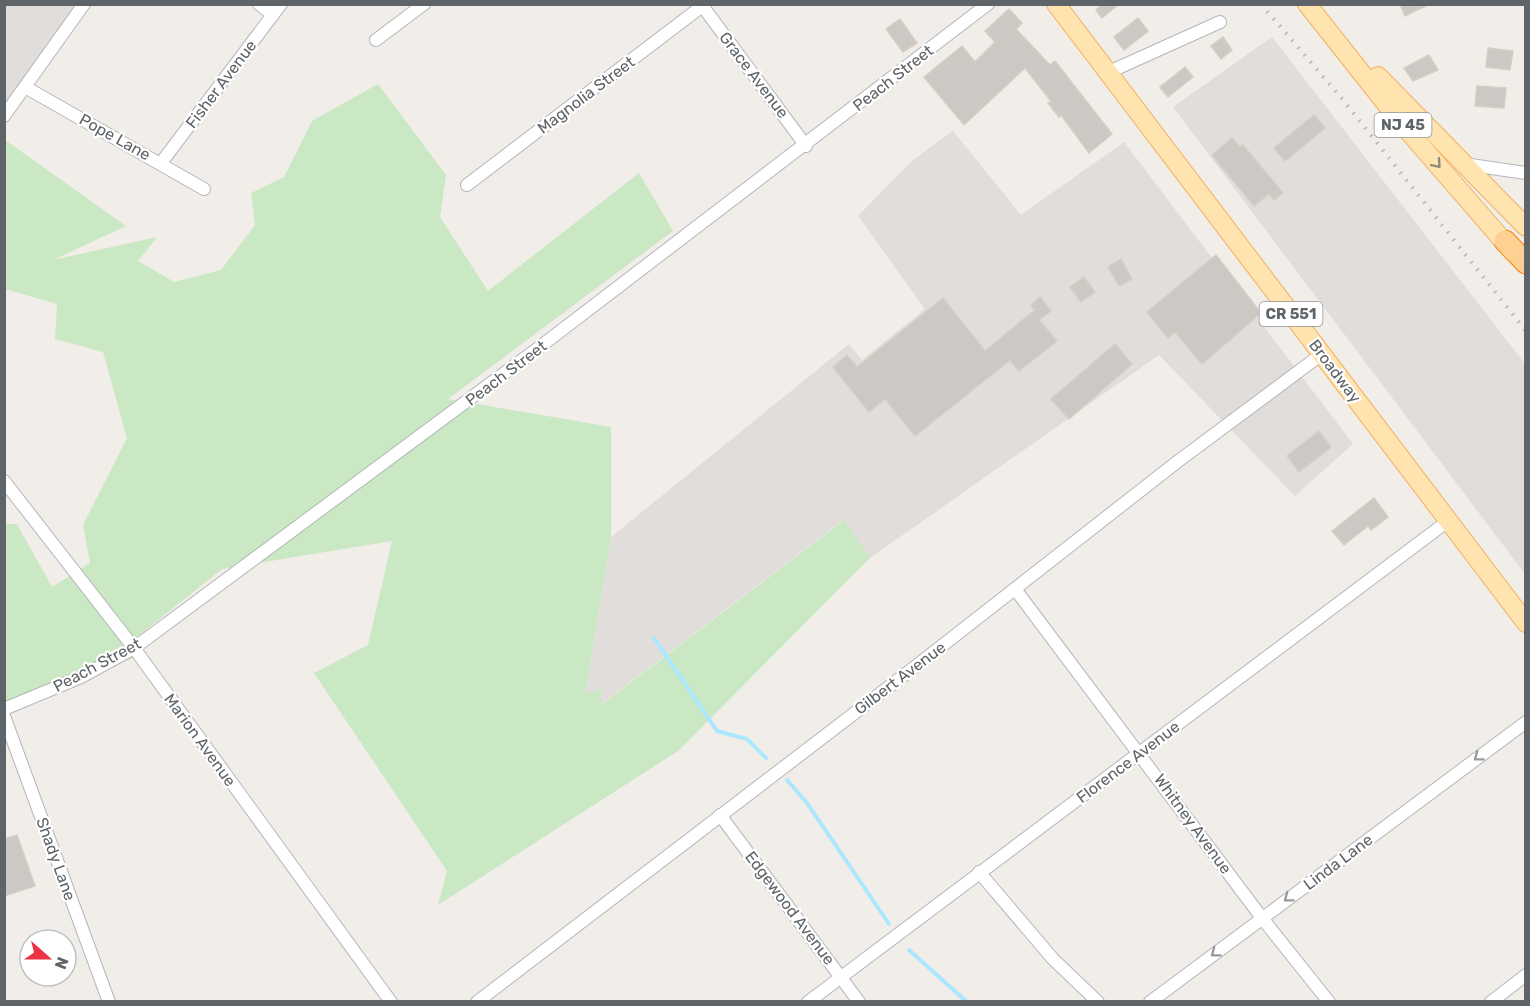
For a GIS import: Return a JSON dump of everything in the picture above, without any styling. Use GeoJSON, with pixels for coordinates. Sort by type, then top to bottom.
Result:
{"type":"FeatureCollection","features":[{"type":"Feature","properties":{"kind":"highway"},"geometry":{"type":"LineString","coordinates":[[1505,241],[1526,263]]}},
{"type":"Feature","properties":{"kind":"main road","name":"Broadway"},"geometry":{"type":"LineString","coordinates":[[1056,4],[1526,623]]}},
{"type":"Feature","properties":{"kind":"main road","name":"NJ 45"},"geometry":{"type":"LineString","coordinates":[[1308,4],[1526,227]]}},
{"type":"Feature","properties":{"kind":"main road","name":"NJ 45"},"geometry":{"type":"LineString","coordinates":[[1308,4],[1402,124],[1505,241],[1526,269]]}},
{"type":"Feature","properties":{"kind":"street"},"geometry":{"type":"LineString","coordinates":[[4,116],[84,4]]}},
{"type":"Feature","properties":{"kind":"street"},"geometry":{"type":"LineString","coordinates":[[259,4],[277,10]]}},
{"type":"Feature","properties":{"kind":"street"},"geometry":{"type":"LineString","coordinates":[[376,40],[424,4]]}},
{"type":"Feature","properties":{"kind":"street","name":"Peach Street"},"geometry":{"type":"LineString","coordinates":[[4,709],[81,677],[134,648],[537,350],[806,146],[988,4]]}},
{"type":"Feature","properties":{"kind":"street","name":"Grace Avenue"},"geometry":{"type":"LineString","coordinates":[[703,5],[806,146]]}},
{"type":"Feature","properties":{"kind":"street","name":"Magnolia Street"},"geometry":{"type":"LineString","coordinates":[[467,185],[703,5]]}},
{"type":"Feature","properties":{"kind":"street","name":"Fisher Avenue"},"geometry":{"type":"LineString","coordinates":[[161,163],[277,10]]}},
{"type":"Feature","properties":{"kind":"street"},"geometry":{"type":"LineString","coordinates":[[1109,72],[1220,22]]}},
{"type":"Feature","properties":{"kind":"street","name":"Pope Lane"},"geometry":{"type":"LineString","coordinates":[[25,87],[204,189]]}},
{"type":"Feature","properties":{"kind":"street"},"geometry":{"type":"LineString","coordinates":[[1461,163],[1526,173]]}},
{"type":"Feature","properties":{"kind":"street","name":"Gilbert Avenue"},"geometry":{"type":"LineString","coordinates":[[477,1002],[1177,462],[1322,354]]}},
{"type":"Feature","properties":{"kind":"street","name":"Marion Avenue"},"geometry":{"type":"LineString","coordinates":[[4,481],[134,648],[391,1002]]}},
{"type":"Feature","properties":{"kind":"street","name":"Florence Avenue"},"geometry":{"type":"LineString","coordinates":[[808,1002],[1448,521]]}},
{"type":"Feature","properties":{"kind":"street","name":"Whitney Avenue"},"geometry":{"type":"LineString","coordinates":[[1015,589],[1262,918],[1329,1002]]}},
{"type":"Feature","properties":{"kind":"street","name":"Shady Lane"},"geometry":{"type":"LineString","coordinates":[[4,716],[109,1002]]}},
{"type":"Feature","properties":{"kind":"street","name":"Linda Lane"},"geometry":{"type":"LineString","coordinates":[[1150,1002],[1526,722]]}},
{"type":"Feature","properties":{"kind":"street","name":"Edgewood Avenue"},"geometry":{"type":"LineString","coordinates":[[720,815],[842,976],[859,1002]]}},
{"type":"Feature","properties":{"kind":"street"},"geometry":{"type":"LineString","coordinates":[[979,872],[1038,942],[1098,1002]]}},
{"type":"Feature","properties":{"kind":"street"},"geometry":{"type":"LineString","coordinates":[[1491,1002],[1526,975]]}},
{"type":"Feature","properties":{"kind":"shaded area"},"geometry":{"type":"Polygon","coordinates":[[[5,5],[88,5],[5,122],[5,5]]]}},
{"type":"Feature","properties":{"kind":"shaded area"},"geometry":{"type":"Polygon","coordinates":[[[1272,37],[1525,364],[1525,574],[1173,107],[1272,37]]]}},
{"type":"Feature","properties":{"kind":"shaded area"},"geometry":{"type":"Polygon","coordinates":[[[953,131],[1021,215],[1124,142],[1353,444],[1295,496],[1159,355],[870,558],[843,520],[600,705],[585,696],[611,537],[849,344],[862,360],[925,309],[858,216],[913,160],[953,131]]]}},
{"type":"Feature","properties":{"kind":"green space"},"geometry":{"type":"Polygon","coordinates":[[[378,84],[446,175],[440,217],[488,291],[639,173],[673,231],[448,399],[611,427],[611,537],[585,695],[601,688],[601,705],[844,520],[870,558],[678,751],[438,905],[447,871],[314,673],[368,645],[392,541],[222,569],[128,644],[136,657],[5,711],[5,524],[17,524],[52,587],[90,563],[83,525],[127,438],[103,352],[55,339],[57,304],[5,289],[5,140],[126,226],[53,260],[157,237],[138,261],[174,282],[221,270],[255,225],[251,193],[284,177],[312,121],[378,84]]]}},
{"type":"Feature","properties":{"kind":"building"},"geometry":{"type":"Polygon","coordinates":[[[1102,4],[1119,4],[1102,18],[1096,10],[1102,4]]]}},
{"type":"Feature","properties":{"kind":"building"},"geometry":{"type":"Polygon","coordinates":[[[1400,4],[1430,4],[1405,16],[1400,4]]]}},
{"type":"Feature","properties":{"kind":"building"},"geometry":{"type":"Polygon","coordinates":[[[1009,9],[1022,23],[1016,29],[1050,65],[1055,61],[1112,134],[1089,153],[1061,115],[1059,117],[1048,103],[1051,101],[1025,68],[964,125],[924,77],[962,46],[975,62],[995,42],[985,31],[1009,9]]]}},
{"type":"Feature","properties":{"kind":"building"},"geometry":{"type":"Polygon","coordinates":[[[1138,18],[1148,31],[1124,50],[1114,37],[1138,18]]]}},
{"type":"Feature","properties":{"kind":"building"},"geometry":{"type":"Polygon","coordinates":[[[900,19],[917,43],[903,52],[886,29],[900,19]]]}},
{"type":"Feature","properties":{"kind":"building"},"geometry":{"type":"Polygon","coordinates":[[[1223,37],[1232,50],[1221,59],[1211,46],[1223,37]]]}},
{"type":"Feature","properties":{"kind":"building"},"geometry":{"type":"Polygon","coordinates":[[[1488,48],[1513,51],[1510,70],[1486,67],[1488,48]]]}},
{"type":"Feature","properties":{"kind":"building"},"geometry":{"type":"Polygon","coordinates":[[[1429,55],[1438,70],[1413,81],[1404,68],[1429,55]]]}},
{"type":"Feature","properties":{"kind":"building"},"geometry":{"type":"Polygon","coordinates":[[[1185,67],[1193,77],[1168,97],[1160,87],[1185,67]]]}},
{"type":"Feature","properties":{"kind":"building"},"geometry":{"type":"Polygon","coordinates":[[[1477,86],[1506,88],[1504,108],[1475,106],[1477,86]]]}},
{"type":"Feature","properties":{"kind":"building"},"geometry":{"type":"Polygon","coordinates":[[[1314,115],[1325,128],[1285,161],[1274,148],[1314,115]]]}},
{"type":"Feature","properties":{"kind":"building"},"geometry":{"type":"Polygon","coordinates":[[[1232,138],[1240,147],[1243,145],[1283,193],[1274,200],[1269,194],[1254,206],[1212,155],[1232,138]]]}},
{"type":"Feature","properties":{"kind":"building"},"geometry":{"type":"Polygon","coordinates":[[[1216,255],[1261,313],[1202,364],[1175,332],[1168,338],[1147,312],[1216,255]]]}},
{"type":"Feature","properties":{"kind":"building"},"geometry":{"type":"Polygon","coordinates":[[[1121,259],[1132,279],[1119,286],[1108,267],[1121,259]]]}},
{"type":"Feature","properties":{"kind":"building"},"geometry":{"type":"Polygon","coordinates":[[[1084,277],[1095,292],[1081,302],[1070,287],[1084,277]]]}},
{"type":"Feature","properties":{"kind":"building"},"geometry":{"type":"Polygon","coordinates":[[[1040,297],[1051,311],[1039,320],[1057,341],[1019,371],[1010,360],[915,436],[885,399],[869,412],[833,367],[847,355],[857,367],[943,298],[985,351],[1035,310],[1031,305],[1040,297]]]}},
{"type":"Feature","properties":{"kind":"building"},"geometry":{"type":"Polygon","coordinates":[[[1115,344],[1132,364],[1069,419],[1051,399],[1115,344]]]}},
{"type":"Feature","properties":{"kind":"building"},"geometry":{"type":"Polygon","coordinates":[[[1319,431],[1331,447],[1299,472],[1287,456],[1319,431]]]}},
{"type":"Feature","properties":{"kind":"building"},"geometry":{"type":"Polygon","coordinates":[[[1374,498],[1388,517],[1371,530],[1368,526],[1344,545],[1332,531],[1374,498]]]}},
{"type":"Feature","properties":{"kind":"building"},"geometry":{"type":"Polygon","coordinates":[[[17,835],[35,886],[4,896],[4,839],[17,835]]]}},
{"type":"Feature","properties":{"kind":"waterway"},"geometry":{"type":"LineString","coordinates":[[654,638],[717,731],[747,739],[766,758]]}},
{"type":"Feature","properties":{"kind":"waterway"},"geometry":{"type":"LineString","coordinates":[[787,780],[807,803],[889,924]]}},
{"type":"Feature","properties":{"kind":"waterway"},"geometry":{"type":"LineString","coordinates":[[909,950],[967,1002]]}},
{"type":"Feature","properties":{"kind":"railway"},"geometry":{"type":"LineString","coordinates":[[1261,4],[1343,100],[1526,331]]}}]}
